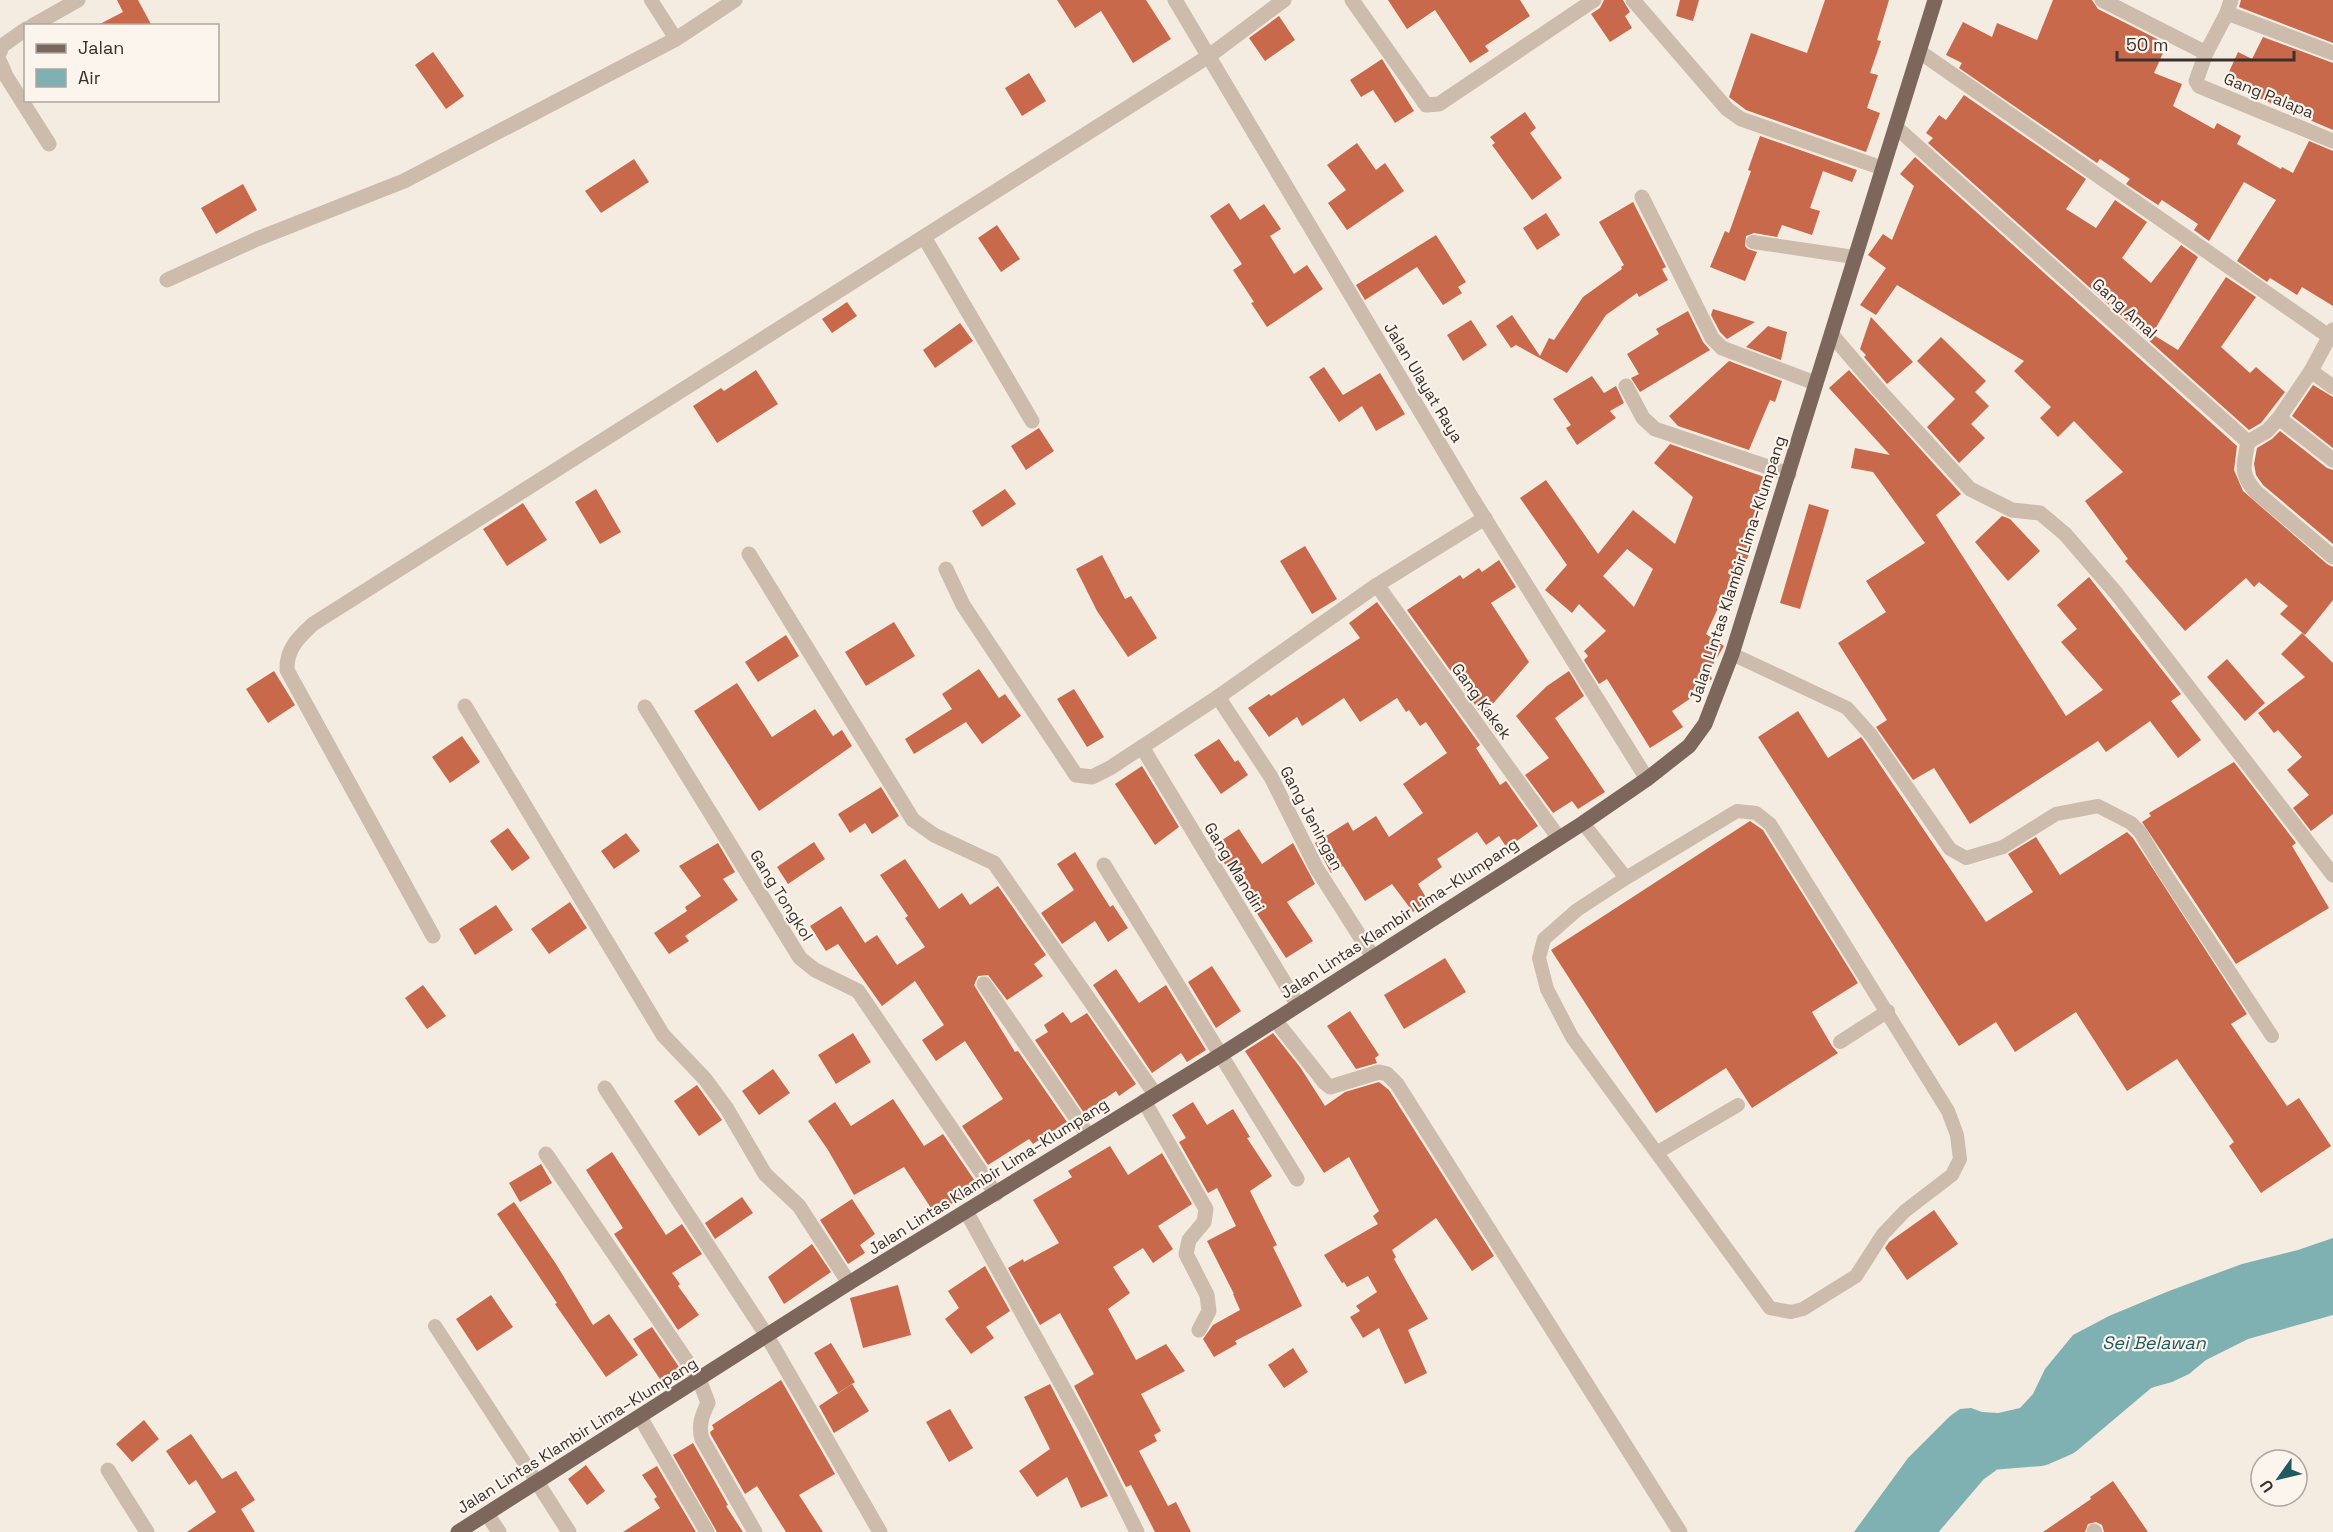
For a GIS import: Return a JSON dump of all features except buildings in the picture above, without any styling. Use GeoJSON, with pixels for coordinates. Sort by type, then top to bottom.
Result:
{"type":"FeatureCollection","features":[{"type":"Feature","properties":{"kind":"main road","name":"Jalan Lintas Klambir Lima–Klumpang"},"geometry":{"type":"LineString","coordinates":[[458,1532],[849,1283],[1222,1054],[1583,823],[1647,779],[1689,746],[1705,724],[1732,654],[1935,0]]}},
{"type":"Feature","properties":{"kind":"street"},"geometry":{"type":"LineString","coordinates":[[36,24],[78,0]]}},
{"type":"Feature","properties":{"kind":"street"},"geometry":{"type":"LineString","coordinates":[[167,280],[257,239],[404,181],[676,39],[735,0]]}},
{"type":"Feature","properties":{"kind":"street","name":"Jalan Ulayat Raya"},"geometry":{"type":"LineString","coordinates":[[1175,0],[1485,518],[1647,779]]}},
{"type":"Feature","properties":{"kind":"street"},"geometry":{"type":"LineString","coordinates":[[433,936],[287,670],[287,658],[299,637],[313,624],[1209,56],[1284,0]]}},
{"type":"Feature","properties":{"kind":"street"},"geometry":{"type":"LineString","coordinates":[[1352,0],[1426,105],[1430,106],[1439,104],[1594,0]]}},
{"type":"Feature","properties":{"kind":"street"},"geometry":{"type":"LineString","coordinates":[[1633,0],[1727,109],[1741,119],[1882,168]]}},
{"type":"Feature","properties":{"kind":"street"},"geometry":{"type":"LineString","coordinates":[[2102,0],[2206,53],[2229,7],[2333,53]]}},
{"type":"Feature","properties":{"kind":"street"},"geometry":{"type":"LineString","coordinates":[[0,52],[2,46],[24,30]]}},
{"type":"Feature","properties":{"kind":"street"},"geometry":{"type":"LineString","coordinates":[[1920,52],[2331,334],[2311,371],[2279,418],[2267,431],[2248,442],[2242,470],[2247,482],[2256,492],[2333,557]]}},
{"type":"Feature","properties":{"kind":"street","name":"Gang Palapa"},"geometry":{"type":"LineString","coordinates":[[2206,53],[2196,81],[2199,86],[2333,141]]}},
{"type":"Feature","properties":{"kind":"street"},"geometry":{"type":"LineString","coordinates":[[0,62],[6,76],[49,144]]}},
{"type":"Feature","properties":{"kind":"street","name":"Gang Amal"},"geometry":{"type":"LineString","coordinates":[[1897,128],[2248,442]]}},
{"type":"Feature","properties":{"kind":"street"},"geometry":{"type":"LineString","coordinates":[[1642,197],[1712,338],[1722,348],[1815,383]]}},
{"type":"Feature","properties":{"kind":"street"},"geometry":{"type":"LineString","coordinates":[[924,237],[1032,421]]}},
{"type":"Feature","properties":{"kind":"street"},"geometry":{"type":"LineString","coordinates":[[1832,335],[1970,489],[2012,510],[2040,513],[2065,534],[2116,593],[2333,875]]}},
{"type":"Feature","properties":{"kind":"street"},"geometry":{"type":"LineString","coordinates":[[2311,371],[2333,387]]}},
{"type":"Feature","properties":{"kind":"street"},"geometry":{"type":"LineString","coordinates":[[1626,386],[1643,418],[1655,429],[1789,474]]}},
{"type":"Feature","properties":{"kind":"street"},"geometry":{"type":"LineString","coordinates":[[2279,418],[2333,460]]}},
{"type":"Feature","properties":{"kind":"street"},"geometry":{"type":"LineString","coordinates":[[946,568],[963,605],[1076,775],[1092,777],[1110,768],[1218,697],[1377,585],[1485,518]]}},
{"type":"Feature","properties":{"kind":"street"},"geometry":{"type":"LineString","coordinates":[[750,554],[914,820],[934,835],[994,863],[1150,1097],[1206,1209],[1204,1222],[1189,1240],[1186,1254],[1207,1295],[1209,1311],[1199,1330]]}},
{"type":"Feature","properties":{"kind":"street","name":"Gang Kakek"},"geometry":{"type":"LineString","coordinates":[[1377,585],[1558,837]]}},
{"type":"Feature","properties":{"kind":"street","name":"Gang Jeningan"},"geometry":{"type":"LineString","coordinates":[[1218,697],[1271,777],[1317,869],[1373,957]]}},
{"type":"Feature","properties":{"kind":"street"},"geometry":{"type":"LineString","coordinates":[[465,706],[663,1035],[705,1079],[727,1109],[765,1174],[799,1206],[849,1283]]}},
{"type":"Feature","properties":{"kind":"street","name":"Gang Tongkol"},"geometry":{"type":"LineString","coordinates":[[645,707],[800,958],[816,970],[858,992],[996,1194]]}},
{"type":"Feature","properties":{"kind":"street","name":"Gang Mandiri"},"geometry":{"type":"LineString","coordinates":[[1142,747],[1298,1005]]}},
{"type":"Feature","properties":{"kind":"street"},"geometry":{"type":"LineString","coordinates":[[1104,865],[1297,1179]]}},
{"type":"Feature","properties":{"kind":"street"},"geometry":{"type":"LineString","coordinates":[[984,984],[1088,1135]]}},
{"type":"Feature","properties":{"kind":"street"},"geometry":{"type":"LineString","coordinates":[[1275,1020],[1324,1083],[1330,1087],[1379,1072],[1387,1074],[1397,1084],[1680,1532]]}},
{"type":"Feature","properties":{"kind":"street"},"geometry":{"type":"LineString","coordinates":[[605,1088],[767,1336],[880,1532]]}},
{"type":"Feature","properties":{"kind":"street"},"geometry":{"type":"LineString","coordinates":[[546,1154],[699,1379],[708,1403],[703,1412],[699,1430],[702,1439],[755,1532]]}},
{"type":"Feature","properties":{"kind":"street"},"geometry":{"type":"LineString","coordinates":[[966,1210],[1086,1429],[1137,1532]]}},
{"type":"Feature","properties":{"kind":"street"},"geometry":{"type":"LineString","coordinates":[[640,1417],[707,1532]]}},
{"type":"Feature","properties":{"kind":"street"},"geometry":{"type":"LineString","coordinates":[[108,1470],[147,1532]]}},
{"type":"Feature","properties":{"kind":"street"},"geometry":{"type":"LineString","coordinates":[[537,1482],[569,1532]]}},
{"type":"Feature","properties":{"kind":"street"},"geometry":{"type":"LineString","coordinates":[[487,1514],[499,1532]]}},
{"type":"Feature","properties":{"kind":"lane"},"geometry":{"type":"LineString","coordinates":[[651,0],[676,39]]}},
{"type":"Feature","properties":{"kind":"lane"},"geometry":{"type":"LineString","coordinates":[[1753,242],[1854,257]]}},
{"type":"Feature","properties":{"kind":"lane"},"geometry":{"type":"LineString","coordinates":[[1732,654],[1847,708],[1871,735],[1950,849],[1966,858],[2003,847],[2056,814],[2098,806],[2131,823],[2140,832],[2163,872],[2272,1036]]}},
{"type":"Feature","properties":{"kind":"lane"},"geometry":{"type":"LineString","coordinates":[[1737,811],[1756,813],[1770,825],[1888,1011],[1948,1111],[1957,1135],[1960,1159],[1952,1175],[1905,1211],[1883,1234],[1856,1276],[1803,1309],[1791,1312],[1770,1308],[1572,1037],[1547,989],[1539,958],[1544,939],[1577,910],[1737,811]]}},
{"type":"Feature","properties":{"kind":"lane"},"geometry":{"type":"LineString","coordinates":[[1583,823],[1626,878]]}},
{"type":"Feature","properties":{"kind":"lane"},"geometry":{"type":"LineString","coordinates":[[1840,1042],[1888,1011]]}},
{"type":"Feature","properties":{"kind":"lane"},"geometry":{"type":"LineString","coordinates":[[1658,1152],[1738,1105]]}},
{"type":"Feature","properties":{"kind":"lane"},"geometry":{"type":"LineString","coordinates":[[435,1326],[537,1482]]}},
{"type":"Feature","properties":{"kind":"water","name":"Sei Belawan"},"geometry":{"type":"Polygon","coordinates":[[[2333,1238],[2333,1315],[2248,1339],[2206,1360],[2189,1374],[2172,1382],[2109,1396],[2093,1402],[2048,1430],[1979,1447],[1962,1457],[1952,1469],[1947,1490],[1910,1514],[1898,1532],[1854,1532],[1908,1458],[1950,1416],[1960,1409],[1971,1408],[1982,1412],[1998,1413],[2020,1408],[2033,1394],[2045,1369],[2073,1335],[2109,1316],[2169,1291],[2242,1264],[2298,1250],[2333,1238]]]}},
{"type":"Feature","properties":{"kind":"waterway","name":"Sei Belawan"},"geometry":{"type":"LineString","coordinates":[[1911,1532],[1969,1464],[1990,1449],[2040,1445],[2063,1435],[2140,1370],[2156,1363]]}}]}
